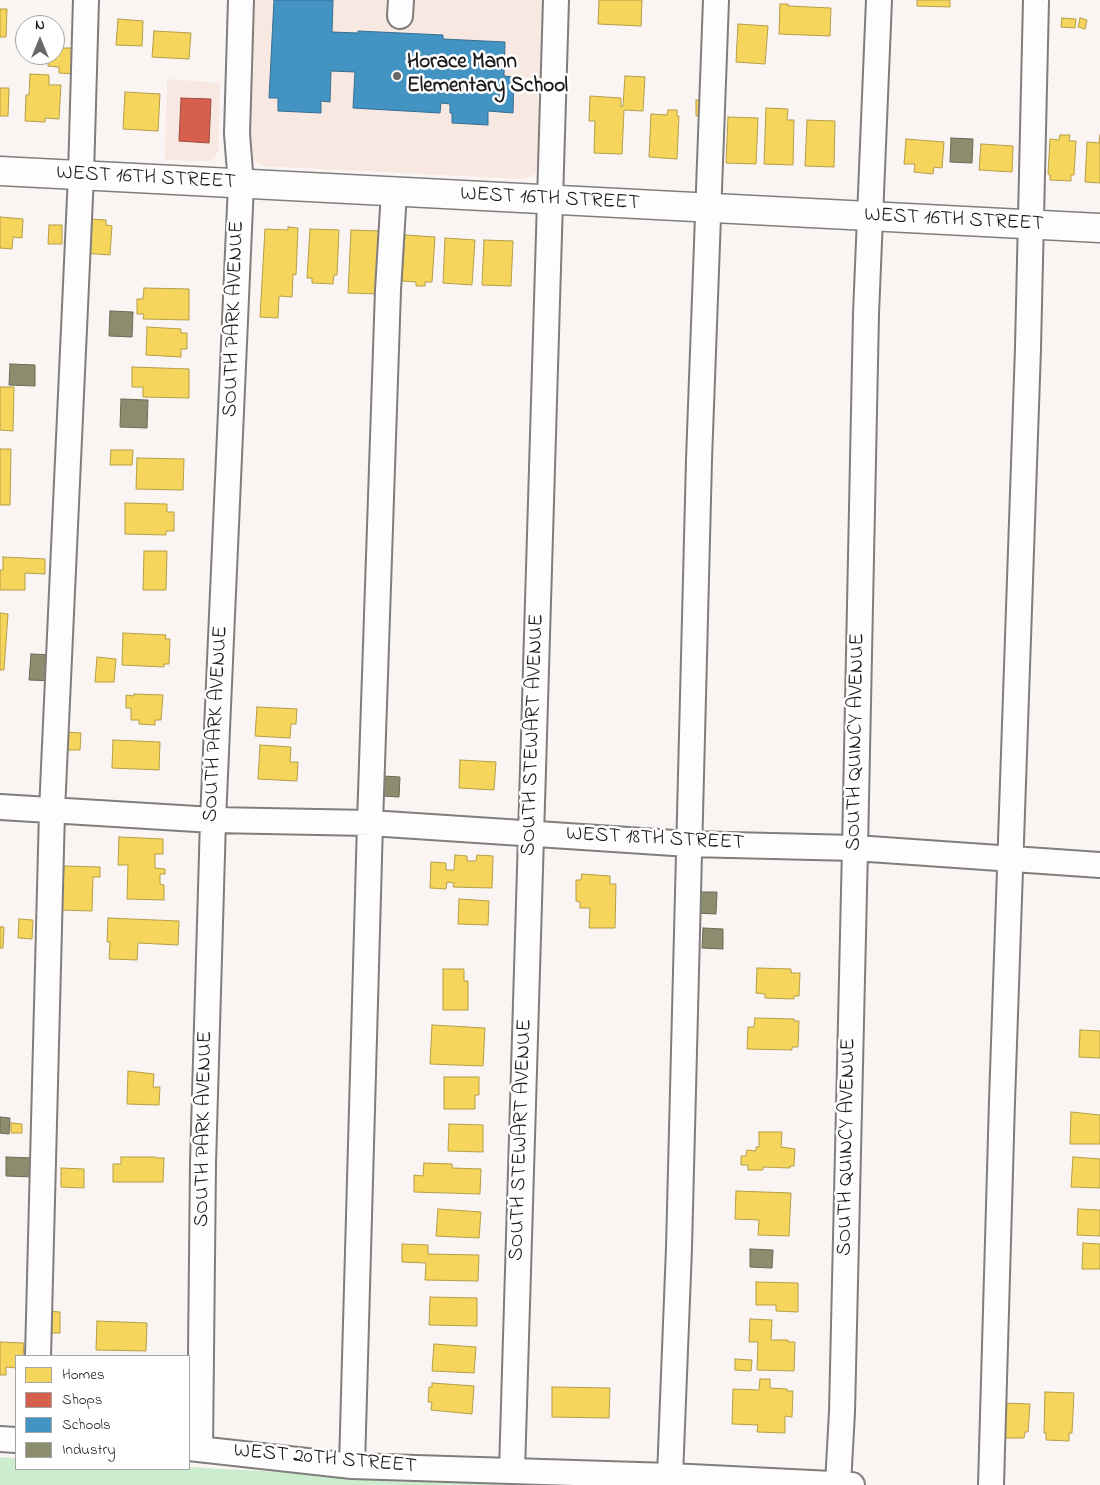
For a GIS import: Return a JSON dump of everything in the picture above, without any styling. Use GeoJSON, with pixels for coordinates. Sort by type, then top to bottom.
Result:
{"type":"FeatureCollection","features":[{"type":"Feature","properties":{"kind":"main road","name":"WEST 16TH STREET"},"geometry":{"type":"LineString","coordinates":[[0,171],[1031,226],[1100,228]]}},
{"type":"Feature","properties":{"kind":"street"},"geometry":{"type":"LineString","coordinates":[[38,1355],[52,811],[81,175],[86,0]]}},
{"type":"Feature","properties":{"kind":"street","name":"SOUTH PARK AVENUE"},"geometry":{"type":"LineString","coordinates":[[194,1448],[213,820],[241,184],[237,134],[241,0]]}},
{"type":"Feature","properties":{"kind":"street","name":"SOUTH STEWART AVENUE"},"geometry":{"type":"LineString","coordinates":[[512,1471],[556,0]]}},
{"type":"Feature","properties":{"kind":"street"},"geometry":{"type":"LineString","coordinates":[[670,1476],[679,1248],[699,460],[716,0]]}},
{"type":"Feature","properties":{"kind":"street","name":"SOUTH QUINCY AVENUE"},"geometry":{"type":"LineString","coordinates":[[838,1484],[842,1412],[866,314],[880,0]]}},
{"type":"Feature","properties":{"kind":"street"},"geometry":{"type":"LineString","coordinates":[[992,1485],[1001,1110],[1028,348],[1036,0]]}},
{"type":"Feature","properties":{"kind":"street"},"geometry":{"type":"LineString","coordinates":[[352,1466],[370,823],[388,290],[394,192]]}},
{"type":"Feature","properties":{"kind":"street","name":"WEST 18TH STREET"},"geometry":{"type":"LineString","coordinates":[[0,807],[213,820],[370,823],[689,844],[855,848],[1100,865]]}},
{"type":"Feature","properties":{"kind":"street"},"geometry":{"type":"LineString","coordinates":[[0,1439],[15,1440]]}},
{"type":"Feature","properties":{"kind":"street","name":"WEST 20TH STREET"},"geometry":{"type":"LineString","coordinates":[[194,1448],[352,1466],[670,1476],[852,1485]]}},
{"type":"Feature","properties":{"kind":"shaded area","name":"Horace Mann Elementary School"},"geometry":{"type":"Polygon","coordinates":[[[254,0],[544,0],[540,160],[536,174],[523,179],[263,166],[254,160],[248,151],[254,0]]]}},
{"type":"Feature","properties":{"kind":"shaded area"},"geometry":{"type":"Polygon","coordinates":[[[167,79],[220,83],[218,152],[214,159],[206,161],[165,160],[167,79]]]}},
{"type":"Feature","properties":{"kind":"green space"},"geometry":{"type":"Polygon","coordinates":[[[0,1457],[15,1458],[15,1470],[190,1470],[190,1467],[519,1485],[0,1485],[0,1457]]]}},
{"type":"Feature","properties":{"kind":"building: Homes"},"geometry":{"type":"Polygon","coordinates":[[[599,0],[642,0],[641,26],[598,24],[599,0]]]}},
{"type":"Feature","properties":{"kind":"building: Homes"},"geometry":{"type":"Polygon","coordinates":[[[917,0],[950,0],[950,7],[917,6],[917,0]]]}},
{"type":"Feature","properties":{"kind":"building: Homes"},"geometry":{"type":"Polygon","coordinates":[[[780,4],[831,8],[830,36],[779,34],[780,4]]]}},
{"type":"Feature","properties":{"kind":"building: Homes"},"geometry":{"type":"Polygon","coordinates":[[[0,9],[7,9],[6,37],[0,37],[0,9]]]}},
{"type":"Feature","properties":{"kind":"building: Homes"},"geometry":{"type":"Polygon","coordinates":[[[1062,18],[1076,19],[1075,28],[1061,27],[1062,18]]]}},
{"type":"Feature","properties":{"kind":"building: Homes"},"geometry":{"type":"Polygon","coordinates":[[[1080,18],[1087,20],[1085,29],[1078,27],[1080,18]]]}},
{"type":"Feature","properties":{"kind":"building: Homes"},"geometry":{"type":"Polygon","coordinates":[[[118,19],[143,21],[142,46],[116,45],[118,19]]]}},
{"type":"Feature","properties":{"kind":"building: Homes"},"geometry":{"type":"Polygon","coordinates":[[[738,24],[768,26],[765,64],[736,62],[738,24]]]}},
{"type":"Feature","properties":{"kind":"building: Homes"},"geometry":{"type":"Polygon","coordinates":[[[154,31],[191,33],[189,59],[152,57],[154,31]]]}},
{"type":"Feature","properties":{"kind":"building: Homes"},"geometry":{"type":"Polygon","coordinates":[[[65,48],[77,48],[76,74],[59,73],[59,67],[48,66],[65,65],[65,48]]]}},
{"type":"Feature","properties":{"kind":"building: Homes"},"geometry":{"type":"Polygon","coordinates":[[[30,74],[49,75],[49,85],[61,85],[59,119],[45,118],[45,122],[25,121],[26,95],[29,95],[30,74]]]}},
{"type":"Feature","properties":{"kind":"building: Homes"},"geometry":{"type":"Polygon","coordinates":[[[625,76],[645,77],[643,111],[624,110],[622,154],[594,153],[595,121],[589,121],[590,96],[621,98],[621,107],[623,106],[625,76]]]}},
{"type":"Feature","properties":{"kind":"building: Homes"},"geometry":{"type":"Polygon","coordinates":[[[0,88],[9,88],[8,116],[0,116],[0,88]]]}},
{"type":"Feature","properties":{"kind":"building: Homes"},"geometry":{"type":"Polygon","coordinates":[[[125,92],[160,94],[158,131],[123,129],[125,92]]]}},
{"type":"Feature","properties":{"kind":"building: Homes"},"geometry":{"type":"Polygon","coordinates":[[[696,100],[706,100],[706,115],[696,116],[696,100]]]}},
{"type":"Feature","properties":{"kind":"building: Homes"},"geometry":{"type":"Polygon","coordinates":[[[766,108],[788,109],[787,120],[794,120],[793,165],[764,164],[766,108]]]}},
{"type":"Feature","properties":{"kind":"building: Homes"},"geometry":{"type":"Polygon","coordinates":[[[668,110],[677,110],[677,116],[679,116],[677,159],[649,157],[651,114],[667,115],[668,110]]]}},
{"type":"Feature","properties":{"kind":"building: Homes"},"geometry":{"type":"Polygon","coordinates":[[[728,117],[758,118],[756,164],[726,163],[728,117]]]}},
{"type":"Feature","properties":{"kind":"building: Homes"},"geometry":{"type":"Polygon","coordinates":[[[807,120],[835,121],[834,167],[805,166],[807,120]]]}},
{"type":"Feature","properties":{"kind":"building: Homes"},"geometry":{"type":"Polygon","coordinates":[[[1060,135],[1070,135],[1069,141],[1076,141],[1074,175],[1071,175],[1071,181],[1050,180],[1050,175],[1048,174],[1050,139],[1059,140],[1060,135]]]}},
{"type":"Feature","properties":{"kind":"building: Homes"},"geometry":{"type":"Polygon","coordinates":[[[1100,135],[1100,183],[1085,182],[1087,142],[1099,143],[1100,135]]]}},
{"type":"Feature","properties":{"kind":"building: Homes"},"geometry":{"type":"Polygon","coordinates":[[[906,139],[944,142],[942,168],[934,167],[933,174],[914,172],[915,164],[904,164],[906,139]]]}},
{"type":"Feature","properties":{"kind":"building: Homes"},"geometry":{"type":"Polygon","coordinates":[[[981,144],[1013,146],[1012,172],[979,170],[981,144]]]}},
{"type":"Feature","properties":{"kind":"building: Homes"},"geometry":{"type":"Polygon","coordinates":[[[0,217],[23,219],[22,238],[13,237],[12,249],[0,248],[0,217]]]}},
{"type":"Feature","properties":{"kind":"building: Homes"},"geometry":{"type":"Polygon","coordinates":[[[87,219],[106,220],[106,225],[112,226],[110,255],[83,253],[87,219]]]}},
{"type":"Feature","properties":{"kind":"building: Homes"},"geometry":{"type":"Polygon","coordinates":[[[49,225],[62,225],[62,244],[48,244],[49,225]]]}},
{"type":"Feature","properties":{"kind":"building: Homes"},"geometry":{"type":"Polygon","coordinates":[[[288,227],[298,228],[296,275],[293,274],[292,297],[279,296],[278,318],[260,317],[265,229],[288,230],[288,227]]]}},
{"type":"Feature","properties":{"kind":"building: Homes"},"geometry":{"type":"Polygon","coordinates":[[[310,229],[339,230],[337,275],[334,275],[333,284],[312,283],[312,278],[307,278],[310,229]]]}},
{"type":"Feature","properties":{"kind":"building: Homes"},"geometry":{"type":"Polygon","coordinates":[[[351,230],[381,231],[378,294],[348,293],[351,230]]]}},
{"type":"Feature","properties":{"kind":"building: Homes"},"geometry":{"type":"Polygon","coordinates":[[[405,235],[435,237],[432,282],[425,282],[425,286],[416,286],[416,282],[402,281],[405,235]]]}},
{"type":"Feature","properties":{"kind":"building: Homes"},"geometry":{"type":"Polygon","coordinates":[[[445,238],[475,240],[472,285],[443,283],[445,238]]]}},
{"type":"Feature","properties":{"kind":"building: Homes"},"geometry":{"type":"Polygon","coordinates":[[[484,240],[513,241],[511,286],[482,285],[484,240]]]}},
{"type":"Feature","properties":{"kind":"building: Homes"},"geometry":{"type":"Polygon","coordinates":[[[144,288],[189,289],[189,320],[143,319],[144,314],[137,314],[137,299],[143,299],[144,288]]]}},
{"type":"Feature","properties":{"kind":"building: Homes"},"geometry":{"type":"Polygon","coordinates":[[[147,327],[181,329],[181,333],[187,333],[187,349],[181,349],[181,357],[146,355],[147,327]]]}},
{"type":"Feature","properties":{"kind":"building: Homes"},"geometry":{"type":"Polygon","coordinates":[[[132,367],[189,369],[189,398],[143,397],[143,387],[132,387],[132,367]]]}},
{"type":"Feature","properties":{"kind":"building: Homes"},"geometry":{"type":"Polygon","coordinates":[[[0,387],[14,387],[13,431],[0,430],[0,387]]]}},
{"type":"Feature","properties":{"kind":"building: Homes"},"geometry":{"type":"Polygon","coordinates":[[[0,449],[11,449],[10,505],[0,505],[0,449]]]}},
{"type":"Feature","properties":{"kind":"building: Homes"},"geometry":{"type":"Polygon","coordinates":[[[111,450],[133,450],[132,465],[110,465],[111,450]]]}},
{"type":"Feature","properties":{"kind":"building: Homes"},"geometry":{"type":"Polygon","coordinates":[[[137,458],[184,459],[183,490],[136,489],[137,458]]]}},
{"type":"Feature","properties":{"kind":"building: Homes"},"geometry":{"type":"Polygon","coordinates":[[[125,503],[167,504],[167,512],[174,512],[174,531],[166,531],[166,535],[125,534],[125,503]]]}},
{"type":"Feature","properties":{"kind":"building: Homes"},"geometry":{"type":"Polygon","coordinates":[[[144,551],[167,551],[166,590],[143,590],[144,551]]]}},
{"type":"Feature","properties":{"kind":"building: Homes"},"geometry":{"type":"Polygon","coordinates":[[[3,557],[45,559],[45,574],[25,573],[25,590],[0,590],[0,570],[3,570],[3,557]]]}},
{"type":"Feature","properties":{"kind":"building: Homes"},"geometry":{"type":"Polygon","coordinates":[[[0,613],[8,614],[4,670],[0,670],[0,613]]]}},
{"type":"Feature","properties":{"kind":"building: Homes"},"geometry":{"type":"Polygon","coordinates":[[[123,633],[166,635],[165,639],[170,639],[169,664],[164,664],[164,667],[122,665],[123,633]]]}},
{"type":"Feature","properties":{"kind":"building: Homes"},"geometry":{"type":"Polygon","coordinates":[[[97,657],[116,659],[114,682],[95,682],[97,657]]]}},
{"type":"Feature","properties":{"kind":"building: Homes"},"geometry":{"type":"Polygon","coordinates":[[[134,694],[163,695],[161,720],[155,720],[155,725],[139,724],[139,720],[131,720],[131,708],[126,708],[126,695],[134,696],[134,694]]]}},
{"type":"Feature","properties":{"kind":"building: Homes"},"geometry":{"type":"Polygon","coordinates":[[[257,707],[297,709],[296,724],[291,724],[290,738],[255,736],[257,707]]]}},
{"type":"Feature","properties":{"kind":"building: Homes"},"geometry":{"type":"Polygon","coordinates":[[[66,732],[81,733],[80,750],[65,750],[66,732]]]}},
{"type":"Feature","properties":{"kind":"building: Homes"},"geometry":{"type":"Polygon","coordinates":[[[113,740],[160,742],[159,770],[112,768],[113,740]]]}},
{"type":"Feature","properties":{"kind":"building: Homes"},"geometry":{"type":"Polygon","coordinates":[[[260,745],[291,747],[290,762],[298,762],[297,781],[258,779],[260,745]]]}},
{"type":"Feature","properties":{"kind":"building: Homes"},"geometry":{"type":"Polygon","coordinates":[[[460,760],[496,762],[494,790],[459,788],[460,760]]]}},
{"type":"Feature","properties":{"kind":"building: Homes"},"geometry":{"type":"Polygon","coordinates":[[[119,837],[163,839],[163,854],[155,854],[155,868],[165,869],[165,874],[160,874],[160,884],[164,885],[164,900],[127,899],[128,865],[118,865],[119,837]]]}},
{"type":"Feature","properties":{"kind":"building: Homes"},"geometry":{"type":"Polygon","coordinates":[[[455,855],[467,856],[467,861],[476,861],[477,855],[493,856],[492,888],[453,887],[454,883],[447,882],[446,889],[430,888],[431,862],[446,863],[446,870],[454,870],[455,855]]]}},
{"type":"Feature","properties":{"kind":"building: Homes"},"geometry":{"type":"Polygon","coordinates":[[[64,866],[100,867],[100,877],[93,877],[92,911],[62,910],[64,866]]]}},
{"type":"Feature","properties":{"kind":"building: Homes"},"geometry":{"type":"Polygon","coordinates":[[[582,874],[610,876],[610,884],[616,884],[615,928],[589,928],[590,908],[580,908],[580,902],[576,901],[576,880],[581,880],[582,874]]]}},
{"type":"Feature","properties":{"kind":"building: Homes"},"geometry":{"type":"Polygon","coordinates":[[[459,899],[489,901],[488,925],[458,924],[459,899]]]}},
{"type":"Feature","properties":{"kind":"building: Homes"},"geometry":{"type":"Polygon","coordinates":[[[108,918],[179,921],[178,945],[138,943],[137,960],[109,959],[110,942],[107,942],[108,918]]]}},
{"type":"Feature","properties":{"kind":"building: Homes"},"geometry":{"type":"Polygon","coordinates":[[[19,919],[33,920],[32,939],[18,938],[19,919]]]}},
{"type":"Feature","properties":{"kind":"building: Homes"},"geometry":{"type":"Polygon","coordinates":[[[0,927],[4,927],[3,948],[0,948],[0,927]]]}},
{"type":"Feature","properties":{"kind":"building: Homes"},"geometry":{"type":"Polygon","coordinates":[[[757,968],[791,969],[791,973],[800,973],[799,996],[794,996],[794,999],[765,998],[765,994],[756,993],[757,968]]]}},
{"type":"Feature","properties":{"kind":"building: Homes"},"geometry":{"type":"Polygon","coordinates":[[[443,969],[464,969],[464,981],[468,981],[468,1010],[443,1010],[443,969]]]}},
{"type":"Feature","properties":{"kind":"building: Homes"},"geometry":{"type":"Polygon","coordinates":[[[755,1018],[794,1019],[794,1021],[799,1021],[798,1047],[792,1047],[792,1050],[747,1049],[748,1027],[754,1027],[755,1018]]]}},
{"type":"Feature","properties":{"kind":"building: Homes"},"geometry":{"type":"Polygon","coordinates":[[[432,1025],[485,1028],[483,1066],[430,1064],[432,1025]]]}},
{"type":"Feature","properties":{"kind":"building: Homes"},"geometry":{"type":"Polygon","coordinates":[[[1080,1030],[1100,1031],[1100,1058],[1079,1057],[1080,1030]]]}},
{"type":"Feature","properties":{"kind":"building: Homes"},"geometry":{"type":"Polygon","coordinates":[[[128,1071],[154,1074],[153,1087],[160,1087],[159,1105],[127,1104],[128,1071]]]}},
{"type":"Feature","properties":{"kind":"building: Homes"},"geometry":{"type":"Polygon","coordinates":[[[444,1077],[479,1077],[479,1095],[475,1095],[475,1109],[444,1109],[444,1077]]]}},
{"type":"Feature","properties":{"kind":"building: Homes"},"geometry":{"type":"Polygon","coordinates":[[[1071,1112],[1100,1115],[1100,1144],[1070,1144],[1071,1112]]]}},
{"type":"Feature","properties":{"kind":"building: Homes"},"geometry":{"type":"Polygon","coordinates":[[[11,1123],[22,1124],[22,1133],[11,1133],[11,1123]]]}},
{"type":"Feature","properties":{"kind":"building: Homes"},"geometry":{"type":"Polygon","coordinates":[[[449,1124],[483,1125],[483,1152],[448,1151],[449,1124]]]}},
{"type":"Feature","properties":{"kind":"building: Homes"},"geometry":{"type":"Polygon","coordinates":[[[759,1132],[782,1132],[781,1147],[795,1149],[794,1166],[790,1166],[790,1168],[763,1167],[763,1170],[748,1170],[748,1165],[741,1165],[741,1156],[746,1156],[747,1150],[756,1151],[756,1147],[759,1147],[759,1132]]]}},
{"type":"Feature","properties":{"kind":"building: Homes"},"geometry":{"type":"Polygon","coordinates":[[[121,1157],[164,1158],[163,1182],[113,1182],[113,1164],[121,1164],[121,1157]]]}},
{"type":"Feature","properties":{"kind":"building: Homes"},"geometry":{"type":"Polygon","coordinates":[[[1073,1157],[1100,1159],[1100,1188],[1071,1187],[1073,1157]]]}},
{"type":"Feature","properties":{"kind":"building: Homes"},"geometry":{"type":"Polygon","coordinates":[[[424,1163],[452,1164],[452,1168],[481,1169],[480,1194],[414,1192],[414,1175],[423,1176],[424,1163]]]}},
{"type":"Feature","properties":{"kind":"building: Homes"},"geometry":{"type":"Polygon","coordinates":[[[61,1168],[84,1169],[84,1188],[61,1187],[61,1168]]]}},
{"type":"Feature","properties":{"kind":"building: Homes"},"geometry":{"type":"Polygon","coordinates":[[[736,1191],[791,1193],[789,1236],[758,1235],[759,1220],[735,1219],[736,1191]]]}},
{"type":"Feature","properties":{"kind":"building: Homes"},"geometry":{"type":"Polygon","coordinates":[[[438,1209],[481,1212],[479,1238],[436,1236],[438,1209]]]}},
{"type":"Feature","properties":{"kind":"building: Homes"},"geometry":{"type":"Polygon","coordinates":[[[1078,1209],[1100,1210],[1100,1236],[1077,1235],[1078,1209]]]}},
{"type":"Feature","properties":{"kind":"building: Homes"},"geometry":{"type":"Polygon","coordinates":[[[1083,1243],[1100,1244],[1100,1269],[1082,1269],[1083,1243]]]}},
{"type":"Feature","properties":{"kind":"building: Homes"},"geometry":{"type":"Polygon","coordinates":[[[402,1244],[428,1245],[428,1254],[479,1255],[478,1281],[425,1280],[426,1263],[402,1262],[402,1244]]]}},
{"type":"Feature","properties":{"kind":"building: Homes"},"geometry":{"type":"Polygon","coordinates":[[[756,1282],[798,1283],[798,1312],[776,1311],[776,1305],[756,1305],[756,1282]]]}},
{"type":"Feature","properties":{"kind":"building: Homes"},"geometry":{"type":"Polygon","coordinates":[[[430,1297],[477,1298],[477,1326],[429,1325],[430,1297]]]}},
{"type":"Feature","properties":{"kind":"building: Homes"},"geometry":{"type":"Polygon","coordinates":[[[47,1311],[60,1312],[60,1333],[47,1333],[47,1311]]]}},
{"type":"Feature","properties":{"kind":"building: Homes"},"geometry":{"type":"Polygon","coordinates":[[[750,1319],[772,1320],[771,1340],[795,1342],[794,1371],[757,1370],[758,1342],[749,1342],[750,1319]]]}},
{"type":"Feature","properties":{"kind":"building: Homes"},"geometry":{"type":"Polygon","coordinates":[[[97,1321],[147,1323],[146,1351],[96,1350],[97,1321]]]}},
{"type":"Feature","properties":{"kind":"building: Homes"},"geometry":{"type":"Polygon","coordinates":[[[0,1342],[24,1343],[23,1355],[15,1355],[15,1368],[6,1367],[6,1375],[0,1375],[0,1342]]]}},
{"type":"Feature","properties":{"kind":"building: Homes"},"geometry":{"type":"Polygon","coordinates":[[[434,1344],[476,1347],[474,1373],[432,1371],[434,1344]]]}},
{"type":"Feature","properties":{"kind":"building: Homes"},"geometry":{"type":"Polygon","coordinates":[[[735,1359],[752,1360],[751,1371],[735,1370],[735,1359]]]}},
{"type":"Feature","properties":{"kind":"building: Homes"},"geometry":{"type":"Polygon","coordinates":[[[760,1379],[770,1379],[770,1388],[793,1391],[792,1417],[785,1416],[785,1433],[757,1432],[758,1425],[732,1424],[733,1389],[759,1390],[760,1379]]]}},
{"type":"Feature","properties":{"kind":"building: Homes"},"geometry":{"type":"Polygon","coordinates":[[[432,1383],[474,1386],[472,1414],[431,1410],[432,1402],[428,1402],[429,1387],[432,1387],[432,1383]]]}},
{"type":"Feature","properties":{"kind":"building: Homes"},"geometry":{"type":"Polygon","coordinates":[[[552,1387],[610,1388],[609,1418],[552,1417],[552,1387]]]}},
{"type":"Feature","properties":{"kind":"building: Homes"},"geometry":{"type":"Polygon","coordinates":[[[1045,1392],[1074,1393],[1072,1433],[1069,1433],[1069,1441],[1046,1440],[1046,1433],[1044,1433],[1045,1392]]]}},
{"type":"Feature","properties":{"kind":"building: Homes"},"geometry":{"type":"Polygon","coordinates":[[[1003,1403],[1030,1404],[1028,1432],[1025,1432],[1024,1438],[1004,1438],[1005,1430],[1002,1430],[1003,1403]]]}},
{"type":"Feature","properties":{"kind":"building: Shops"},"geometry":{"type":"Polygon","coordinates":[[[181,98],[211,99],[209,143],[179,141],[181,98]]]}},
{"type":"Feature","properties":{"kind":"building: Schools"},"geometry":{"type":"Polygon","coordinates":[[[274,0],[333,0],[332,32],[358,33],[358,31],[443,35],[443,39],[505,42],[504,76],[514,77],[513,113],[488,111],[488,125],[452,123],[450,104],[441,103],[440,113],[353,108],[355,72],[331,71],[330,102],[321,101],[321,113],[278,111],[278,98],[269,98],[274,0]]]}},
{"type":"Feature","properties":{"kind":"building: Industry"},"geometry":{"type":"Polygon","coordinates":[[[951,138],[973,139],[972,163],[950,162],[951,138]]]}},
{"type":"Feature","properties":{"kind":"building: Industry"},"geometry":{"type":"Polygon","coordinates":[[[110,311],[133,312],[132,337],[109,336],[110,311]]]}},
{"type":"Feature","properties":{"kind":"building: Industry"},"geometry":{"type":"Polygon","coordinates":[[[10,364],[35,365],[35,386],[9,385],[10,364]]]}},
{"type":"Feature","properties":{"kind":"building: Industry"},"geometry":{"type":"Polygon","coordinates":[[[121,399],[148,400],[147,428],[120,427],[121,399]]]}},
{"type":"Feature","properties":{"kind":"building: Industry"},"geometry":{"type":"Polygon","coordinates":[[[31,654],[55,655],[53,681],[29,680],[31,654]]]}},
{"type":"Feature","properties":{"kind":"building: Industry"},"geometry":{"type":"Polygon","coordinates":[[[383,776],[400,777],[399,797],[382,796],[383,776]]]}},
{"type":"Feature","properties":{"kind":"building: Industry"},"geometry":{"type":"Polygon","coordinates":[[[696,892],[717,892],[716,914],[695,913],[696,892]]]}},
{"type":"Feature","properties":{"kind":"building: Industry"},"geometry":{"type":"Polygon","coordinates":[[[703,928],[723,929],[723,949],[702,948],[703,928]]]}},
{"type":"Feature","properties":{"kind":"building: Industry"},"geometry":{"type":"Polygon","coordinates":[[[0,1117],[10,1118],[9,1134],[0,1133],[0,1117]]]}},
{"type":"Feature","properties":{"kind":"building: Industry"},"geometry":{"type":"Polygon","coordinates":[[[6,1157],[33,1158],[33,1177],[6,1176],[6,1157]]]}},
{"type":"Feature","properties":{"kind":"building: Industry"},"geometry":{"type":"Polygon","coordinates":[[[750,1249],[773,1250],[772,1268],[750,1267],[750,1249]]]}},
{"type":"Feature","properties":{"kind":"place","name":"Horace Mann Elementary School"},"geometry":{"type":"Point","coordinates":[397,76]}}]}
